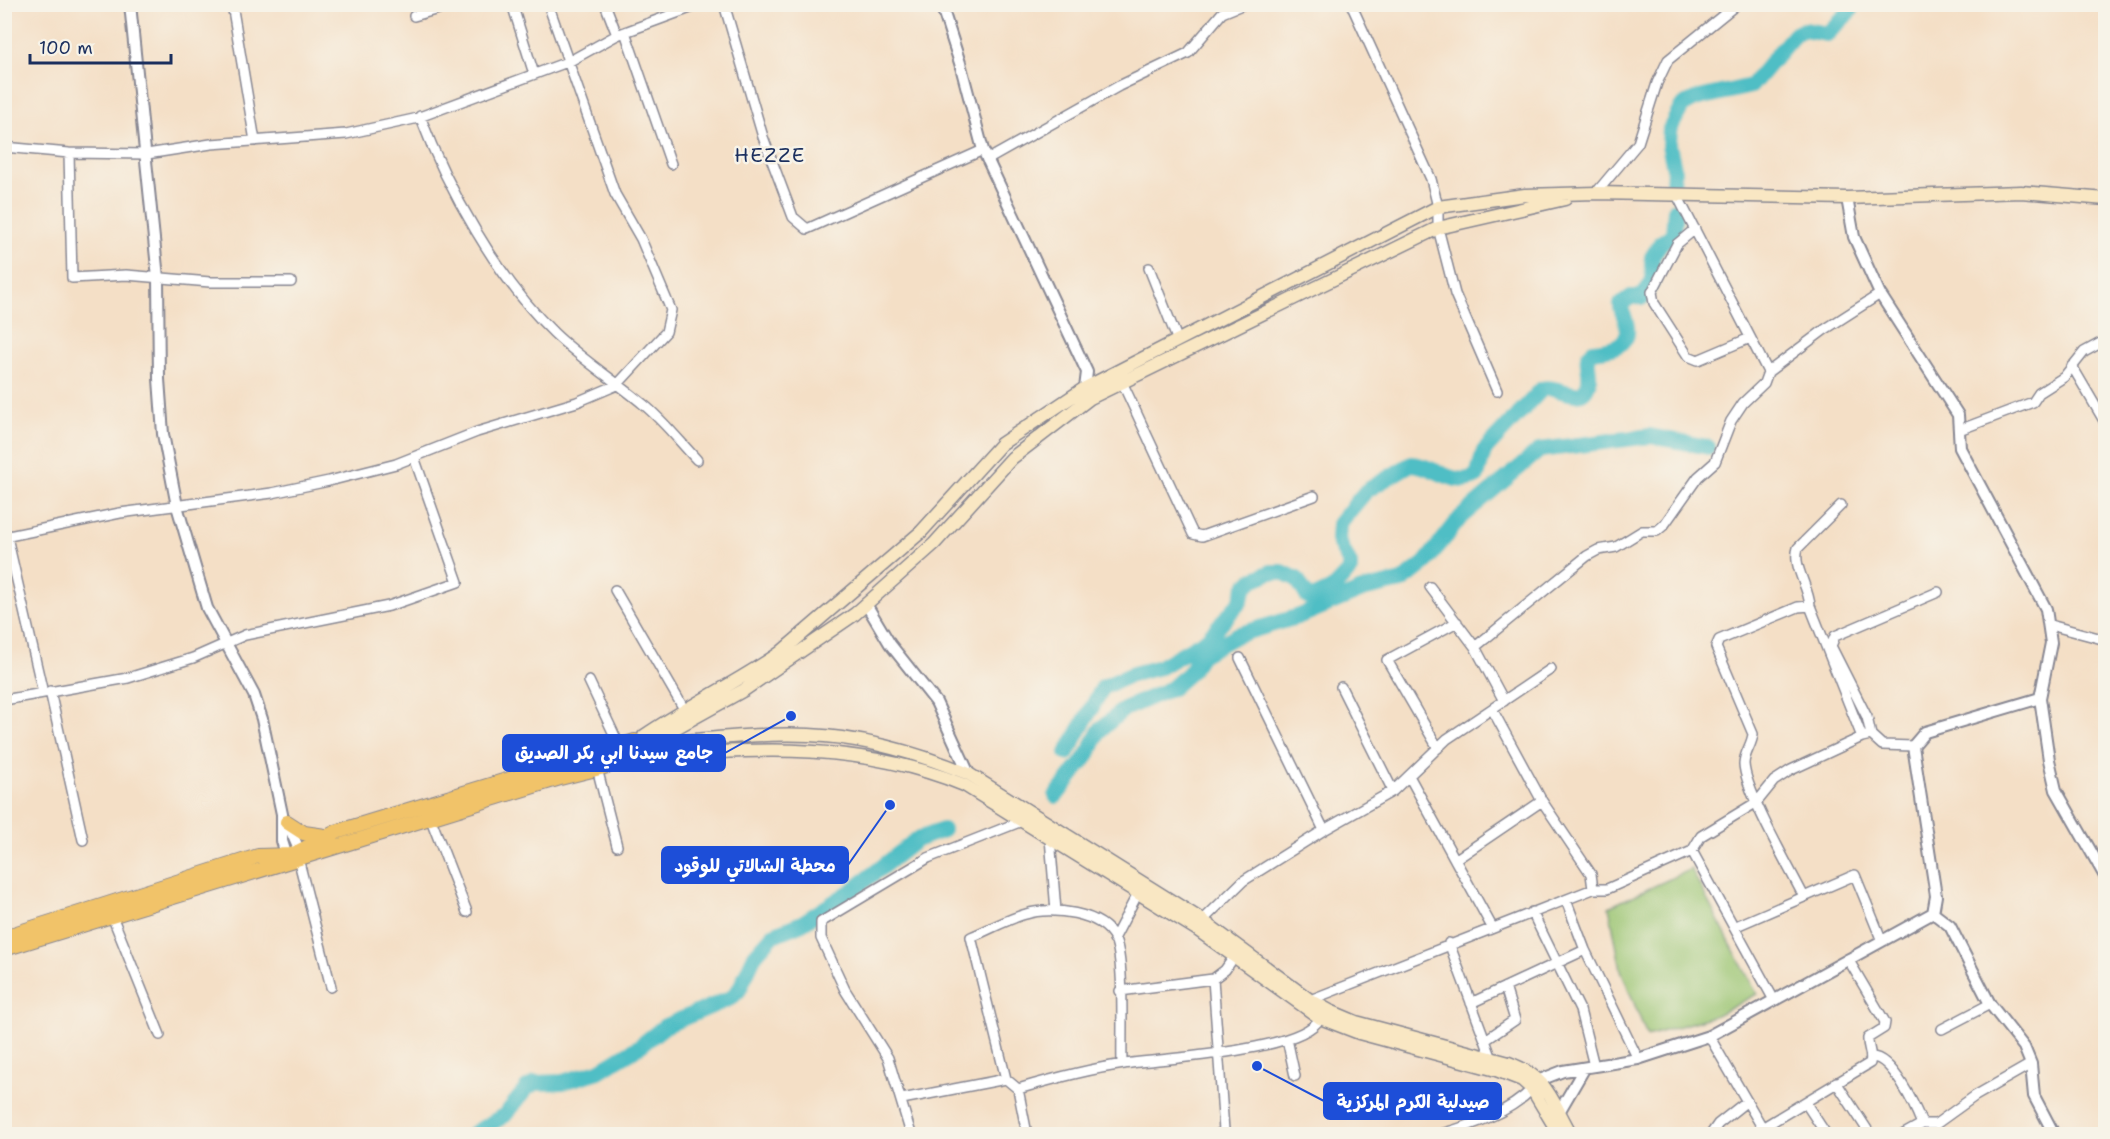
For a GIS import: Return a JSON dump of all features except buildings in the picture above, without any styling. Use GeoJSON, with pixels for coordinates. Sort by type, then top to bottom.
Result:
{"type":"FeatureCollection","features":[{"type":"Feature","properties":{"kind":"main road"},"geometry":{"type":"LineString","coordinates":[[648,760],[633,752],[684,710],[755,670],[780,653],[921,532],[1001,444],[1178,340],[1437,207],[1526,195],[1596,193],[1847,198],[2021,192],[2106,199]]}},
{"type":"Feature","properties":{"kind":"main road"},"geometry":{"type":"LineString","coordinates":[[1103,385],[1122,382],[1438,228],[1596,193]]}},
{"type":"Feature","properties":{"kind":"main road"},"geometry":{"type":"LineString","coordinates":[[648,740],[779,668],[866,604],[934,544],[1012,458],[1087,393]]}},
{"type":"Feature","properties":{"kind":"main road"},"geometry":{"type":"LineString","coordinates":[[293,857],[325,837],[648,740],[811,735],[857,741],[936,760],[969,774],[1199,924],[1308,1005],[1320,1018],[1359,1034],[1496,1070],[1536,1084],[1559,1134]]}},
{"type":"Feature","properties":{"kind":"main road"},"geometry":{"type":"LineString","coordinates":[[648,740],[658,750],[648,760]]}},
{"type":"Feature","properties":{"kind":"main road"},"geometry":{"type":"LineString","coordinates":[[4,949],[50,929],[238,870],[293,857],[597,768],[648,760],[747,750],[795,749],[854,754],[931,771],[964,785],[1138,892],[1199,924],[1234,957],[1308,1005],[1356,1022],[1521,1068],[1559,1112],[1571,1134]]}},
{"type":"Feature","properties":{"kind":"main road"},"geometry":{"type":"LineString","coordinates":[[285,818],[304,833],[325,837]]}},
{"type":"Feature","properties":{"kind":"main road"},"geometry":{"type":"LineString","coordinates":[[4,937],[112,916],[238,870]]}},
{"type":"Feature","properties":{"kind":"street"},"geometry":{"type":"LineString","coordinates":[[130,4],[158,278],[159,379],[163,434],[177,506],[207,608],[258,706],[293,857],[331,987]]}},
{"type":"Feature","properties":{"kind":"street"},"geometry":{"type":"LineString","coordinates":[[232,4],[255,141]]}},
{"type":"Feature","properties":{"kind":"street"},"geometry":{"type":"LineString","coordinates":[[414,16],[456,4]]}},
{"type":"Feature","properties":{"kind":"street"},"geometry":{"type":"LineString","coordinates":[[512,4],[534,74]]}},
{"type":"Feature","properties":{"kind":"street"},"geometry":{"type":"LineString","coordinates":[[83,840],[6,537],[120,513],[272,493],[396,464],[477,432],[577,402],[617,385],[666,332],[671,310],[641,239],[615,194],[548,4]]}},
{"type":"Feature","properties":{"kind":"street"},"geometry":{"type":"LineString","coordinates":[[605,4],[621,33],[671,164]]}},
{"type":"Feature","properties":{"kind":"street"},"geometry":{"type":"LineString","coordinates":[[724,4],[764,138],[793,217],[807,229],[985,155],[1188,53],[1222,12],[1244,4]]}},
{"type":"Feature","properties":{"kind":"street"},"geometry":{"type":"LineString","coordinates":[[941,4],[985,155],[1087,372],[1087,393]]}},
{"type":"Feature","properties":{"kind":"street"},"geometry":{"type":"LineString","coordinates":[[1351,4],[1431,179],[1437,207],[1438,228],[1455,294],[1497,391]]}},
{"type":"Feature","properties":{"kind":"street"},"geometry":{"type":"LineString","coordinates":[[1596,193],[1638,142],[1657,83],[1668,60],[1737,4]]}},
{"type":"Feature","properties":{"kind":"street"},"geometry":{"type":"LineString","coordinates":[[4,147],[69,153],[147,154],[211,144],[346,134],[420,116],[570,61],[621,33],[694,6]]}},
{"type":"Feature","properties":{"kind":"street"},"geometry":{"type":"LineString","coordinates":[[420,116],[436,158],[455,196],[507,275],[553,332],[644,405],[697,460]]}},
{"type":"Feature","properties":{"kind":"street"},"geometry":{"type":"LineString","coordinates":[[69,153],[72,278],[126,274],[210,282],[291,282]]}},
{"type":"Feature","properties":{"kind":"street"},"geometry":{"type":"LineString","coordinates":[[1677,195],[1768,372]]}},
{"type":"Feature","properties":{"kind":"street"},"geometry":{"type":"LineString","coordinates":[[1847,198],[1854,237],[1880,294],[1958,415],[1960,448],[2040,597],[2050,625],[2051,643],[2040,698],[2056,790],[2106,878]]}},
{"type":"Feature","properties":{"kind":"street"},"geometry":{"type":"LineString","coordinates":[[1695,229],[1677,244],[1652,292],[1654,303],[1688,356],[1698,360],[1750,338]]}},
{"type":"Feature","properties":{"kind":"street"},"geometry":{"type":"LineString","coordinates":[[1149,268],[1178,340]]}},
{"type":"Feature","properties":{"kind":"street"},"geometry":{"type":"LineString","coordinates":[[1475,647],[1587,556],[1598,550],[1616,547],[1642,531],[1657,531],[1664,525],[1698,477],[1715,462],[1731,422],[1743,404],[1764,383],[1768,372],[1824,330],[1880,294]]}},
{"type":"Feature","properties":{"kind":"street"},"geometry":{"type":"LineString","coordinates":[[1959,430],[1986,422],[2033,402],[2039,393],[2064,377],[2085,352],[2106,340]]}},
{"type":"Feature","properties":{"kind":"street"},"geometry":{"type":"LineString","coordinates":[[2072,366],[2106,424]]}},
{"type":"Feature","properties":{"kind":"street"},"geometry":{"type":"LineString","coordinates":[[1087,372],[1103,385]]}},
{"type":"Feature","properties":{"kind":"street"},"geometry":{"type":"LineString","coordinates":[[1122,382],[1192,534],[1202,536],[1314,496]]}},
{"type":"Feature","properties":{"kind":"street"},"geometry":{"type":"LineString","coordinates":[[4,700],[128,678],[163,669],[225,642],[284,626],[389,606],[458,582],[414,457]]}},
{"type":"Feature","properties":{"kind":"street"},"geometry":{"type":"LineString","coordinates":[[1840,505],[1798,548],[1795,556],[1810,606],[1866,736],[1882,745],[1912,746],[1925,732],[2040,698]]}},
{"type":"Feature","properties":{"kind":"street"},"geometry":{"type":"LineString","coordinates":[[1430,586],[1475,647],[1504,701]]}},
{"type":"Feature","properties":{"kind":"street"},"geometry":{"type":"LineString","coordinates":[[615,590],[684,710]]}},
{"type":"Feature","properties":{"kind":"street"},"geometry":{"type":"LineString","coordinates":[[1866,736],[1867,717],[1831,646],[1832,640],[1835,636],[1938,592]]}},
{"type":"Feature","properties":{"kind":"street"},"geometry":{"type":"LineString","coordinates":[[866,604],[890,644],[936,702],[969,774]]}},
{"type":"Feature","properties":{"kind":"street"},"geometry":{"type":"LineString","coordinates":[[1804,897],[1757,802],[1744,768],[1745,756],[1752,743],[1753,734],[1716,647],[1719,640],[1798,607],[1810,606]]}},
{"type":"Feature","properties":{"kind":"street"},"geometry":{"type":"LineString","coordinates":[[1438,748],[1387,660],[1457,622]]}},
{"type":"Feature","properties":{"kind":"street"},"geometry":{"type":"LineString","coordinates":[[2050,625],[2106,640]]}},
{"type":"Feature","properties":{"kind":"street"},"geometry":{"type":"LineString","coordinates":[[1240,658],[1324,830]]}},
{"type":"Feature","properties":{"kind":"street"},"geometry":{"type":"LineString","coordinates":[[1199,924],[1243,881],[1324,830],[1393,791],[1438,748],[1551,669]]}},
{"type":"Feature","properties":{"kind":"street"},"geometry":{"type":"LineString","coordinates":[[589,681],[620,747]]}},
{"type":"Feature","properties":{"kind":"street"},"geometry":{"type":"LineString","coordinates":[[1341,687],[1393,791]]}},
{"type":"Feature","properties":{"kind":"street"},"geometry":{"type":"LineString","coordinates":[[1492,709],[1542,801],[1591,874],[1593,889]]}},
{"type":"Feature","properties":{"kind":"street"},"geometry":{"type":"LineString","coordinates":[[1308,1005],[1449,943],[1593,889],[1607,889],[1692,851],[1701,836],[1757,802],[1774,782],[1791,770],[1866,736]]}},
{"type":"Feature","properties":{"kind":"street"},"geometry":{"type":"LineString","coordinates":[[1441,1134],[1473,1130],[1520,1101],[1536,1084],[1563,1071],[1638,1059],[1709,1035],[1933,912],[1936,896],[1912,746]]}},
{"type":"Feature","properties":{"kind":"street"},"geometry":{"type":"LineString","coordinates":[[597,768],[617,846]]}},
{"type":"Feature","properties":{"kind":"street"},"geometry":{"type":"LineString","coordinates":[[1409,776],[1492,927]]}},
{"type":"Feature","properties":{"kind":"street"},"geometry":{"type":"LineString","coordinates":[[1455,860],[1542,801]]}},
{"type":"Feature","properties":{"kind":"street"},"geometry":{"type":"LineString","coordinates":[[430,817],[467,912]]}},
{"type":"Feature","properties":{"kind":"street"},"geometry":{"type":"LineString","coordinates":[[911,1134],[888,1059],[876,1036],[861,1017],[821,938],[821,922],[928,858],[1022,821]]}},
{"type":"Feature","properties":{"kind":"street"},"geometry":{"type":"LineString","coordinates":[[1050,838],[1056,911]]}},
{"type":"Feature","properties":{"kind":"street"},"geometry":{"type":"LineString","coordinates":[[1692,851],[1774,1000]]}},
{"type":"Feature","properties":{"kind":"street"},"geometry":{"type":"LineString","coordinates":[[1734,927],[1855,875],[1882,941]]}},
{"type":"Feature","properties":{"kind":"street"},"geometry":{"type":"LineString","coordinates":[[1114,939],[1138,892]]}},
{"type":"Feature","properties":{"kind":"street"},"geometry":{"type":"LineString","coordinates":[[1566,900],[1585,950],[1638,1059]]}},
{"type":"Feature","properties":{"kind":"street"},"geometry":{"type":"LineString","coordinates":[[1027,1134],[1018,1089],[1006,1079],[971,938],[1027,913],[1056,911],[1090,919],[1109,931],[1114,939],[1120,991],[1122,1064]]}},
{"type":"Feature","properties":{"kind":"street"},"geometry":{"type":"LineString","coordinates":[[1532,912],[1559,962],[1580,1010],[1589,1068],[1559,1112]]}},
{"type":"Feature","properties":{"kind":"street"},"geometry":{"type":"LineString","coordinates":[[1933,912],[1950,926],[1990,1004],[2012,1028],[2031,1064],[2034,1096],[2054,1134]]}},
{"type":"Feature","properties":{"kind":"street"},"geometry":{"type":"LineString","coordinates":[[112,916],[160,1035]]}},
{"type":"Feature","properties":{"kind":"street"},"geometry":{"type":"LineString","coordinates":[[1449,943],[1487,1039],[1492,1059]]}},
{"type":"Feature","properties":{"kind":"street"},"geometry":{"type":"LineString","coordinates":[[1472,1003],[1585,950]]}},
{"type":"Feature","properties":{"kind":"street"},"geometry":{"type":"LineString","coordinates":[[1120,991],[1214,979],[1225,970],[1234,957]]}},
{"type":"Feature","properties":{"kind":"street"},"geometry":{"type":"LineString","coordinates":[[1709,1035],[1764,1131],[1836,1082],[1870,1063],[1872,1057],[1867,1044],[1868,1038],[1884,1028],[1885,1022],[1848,959]]}},
{"type":"Feature","properties":{"kind":"street"},"geometry":{"type":"LineString","coordinates":[[1214,979],[1224,1130],[1219,1134]]}},
{"type":"Feature","properties":{"kind":"street"},"geometry":{"type":"LineString","coordinates":[[1487,1039],[1515,1020],[1505,987]]}},
{"type":"Feature","properties":{"kind":"street"},"geometry":{"type":"LineString","coordinates":[[1942,1029],[1990,1004]]}},
{"type":"Feature","properties":{"kind":"street"},"geometry":{"type":"LineString","coordinates":[[1018,1089],[1122,1064],[1218,1054],[1287,1039],[1309,1030],[1320,1018]]}},
{"type":"Feature","properties":{"kind":"street"},"geometry":{"type":"LineString","coordinates":[[1287,1039],[1295,1076]]}},
{"type":"Feature","properties":{"kind":"street"},"geometry":{"type":"LineString","coordinates":[[1872,1057],[1879,1057],[1889,1064],[1922,1124]]}},
{"type":"Feature","properties":{"kind":"street"},"geometry":{"type":"LineString","coordinates":[[1904,1134],[1922,1124],[1936,1124],[1975,1095],[2031,1064]]}},
{"type":"Feature","properties":{"kind":"street"},"geometry":{"type":"LineString","coordinates":[[902,1099],[1006,1079]]}},
{"type":"Feature","properties":{"kind":"street"},"geometry":{"type":"LineString","coordinates":[[1836,1082],[1870,1134]]}},
{"type":"Feature","properties":{"kind":"street"},"geometry":{"type":"LineString","coordinates":[[1711,1134],[1718,1124],[1747,1101]]}},
{"type":"Feature","properties":{"kind":"street"},"geometry":{"type":"LineString","coordinates":[[1805,1102],[1826,1134]]}},
{"type":"Feature","properties":{"kind":"green space"},"geometry":{"type":"Polygon","coordinates":[[[1691,869],[1757,994],[1717,1015],[1647,1036],[1621,970],[1609,907],[1691,869]]]}},
{"type":"Feature","properties":{"kind":"waterway"},"geometry":{"type":"LineString","coordinates":[[1673,187],[1674,168],[1669,145],[1670,129],[1682,106],[1695,99],[1751,86],[1794,35],[1804,30],[1827,34],[1851,10],[1853,4]]}},
{"type":"Feature","properties":{"kind":"waterway"},"geometry":{"type":"LineString","coordinates":[[1067,753],[1103,687],[1133,674],[1160,667],[1206,640],[1240,602],[1245,588],[1252,580],[1271,572],[1282,572],[1297,579],[1307,596],[1313,598],[1332,589],[1350,570],[1350,564],[1338,540],[1339,524],[1366,491],[1411,464],[1460,480],[1477,476],[1484,451],[1542,389],[1555,389],[1575,394],[1585,390],[1589,380],[1588,356],[1593,351],[1613,348],[1623,342],[1626,337],[1626,322],[1621,304],[1631,297],[1643,297],[1653,280],[1652,257],[1661,243],[1673,234],[1675,210]]}},
{"type":"Feature","properties":{"kind":"waterway"},"geometry":{"type":"LineString","coordinates":[[1056,796],[1087,756],[1100,730],[1124,709],[1172,688],[1190,672],[1201,655],[1237,635],[1300,616],[1362,590],[1402,581],[1425,563],[1461,517],[1540,450],[1650,436],[1708,447]]}},
{"type":"Feature","properties":{"kind":"waterway"},"geometry":{"type":"LineString","coordinates":[[473,1134],[505,1115],[527,1088],[535,1083],[563,1082],[599,1071],[640,1046],[665,1026],[731,998],[739,990],[755,955],[773,935],[802,923],[853,890],[916,840],[943,830]]}},
{"type":"Feature","properties":{"kind":"place","name":"جامع سيدنا ابي بكر الصديق"},"geometry":{"type":"Point","coordinates":[791,716]}},
{"type":"Feature","properties":{"kind":"place","name":"محطة الشالاتي للوقود"},"geometry":{"type":"Point","coordinates":[890,805]}},
{"type":"Feature","properties":{"kind":"place","name":"صيدلية الكرم المركزية"},"geometry":{"type":"Point","coordinates":[1257,1066]}},
{"type":"Feature","properties":{"kind":"district","name":"HEZZE"},"geometry":{"type":"Point","coordinates":[770,155]}}]}
